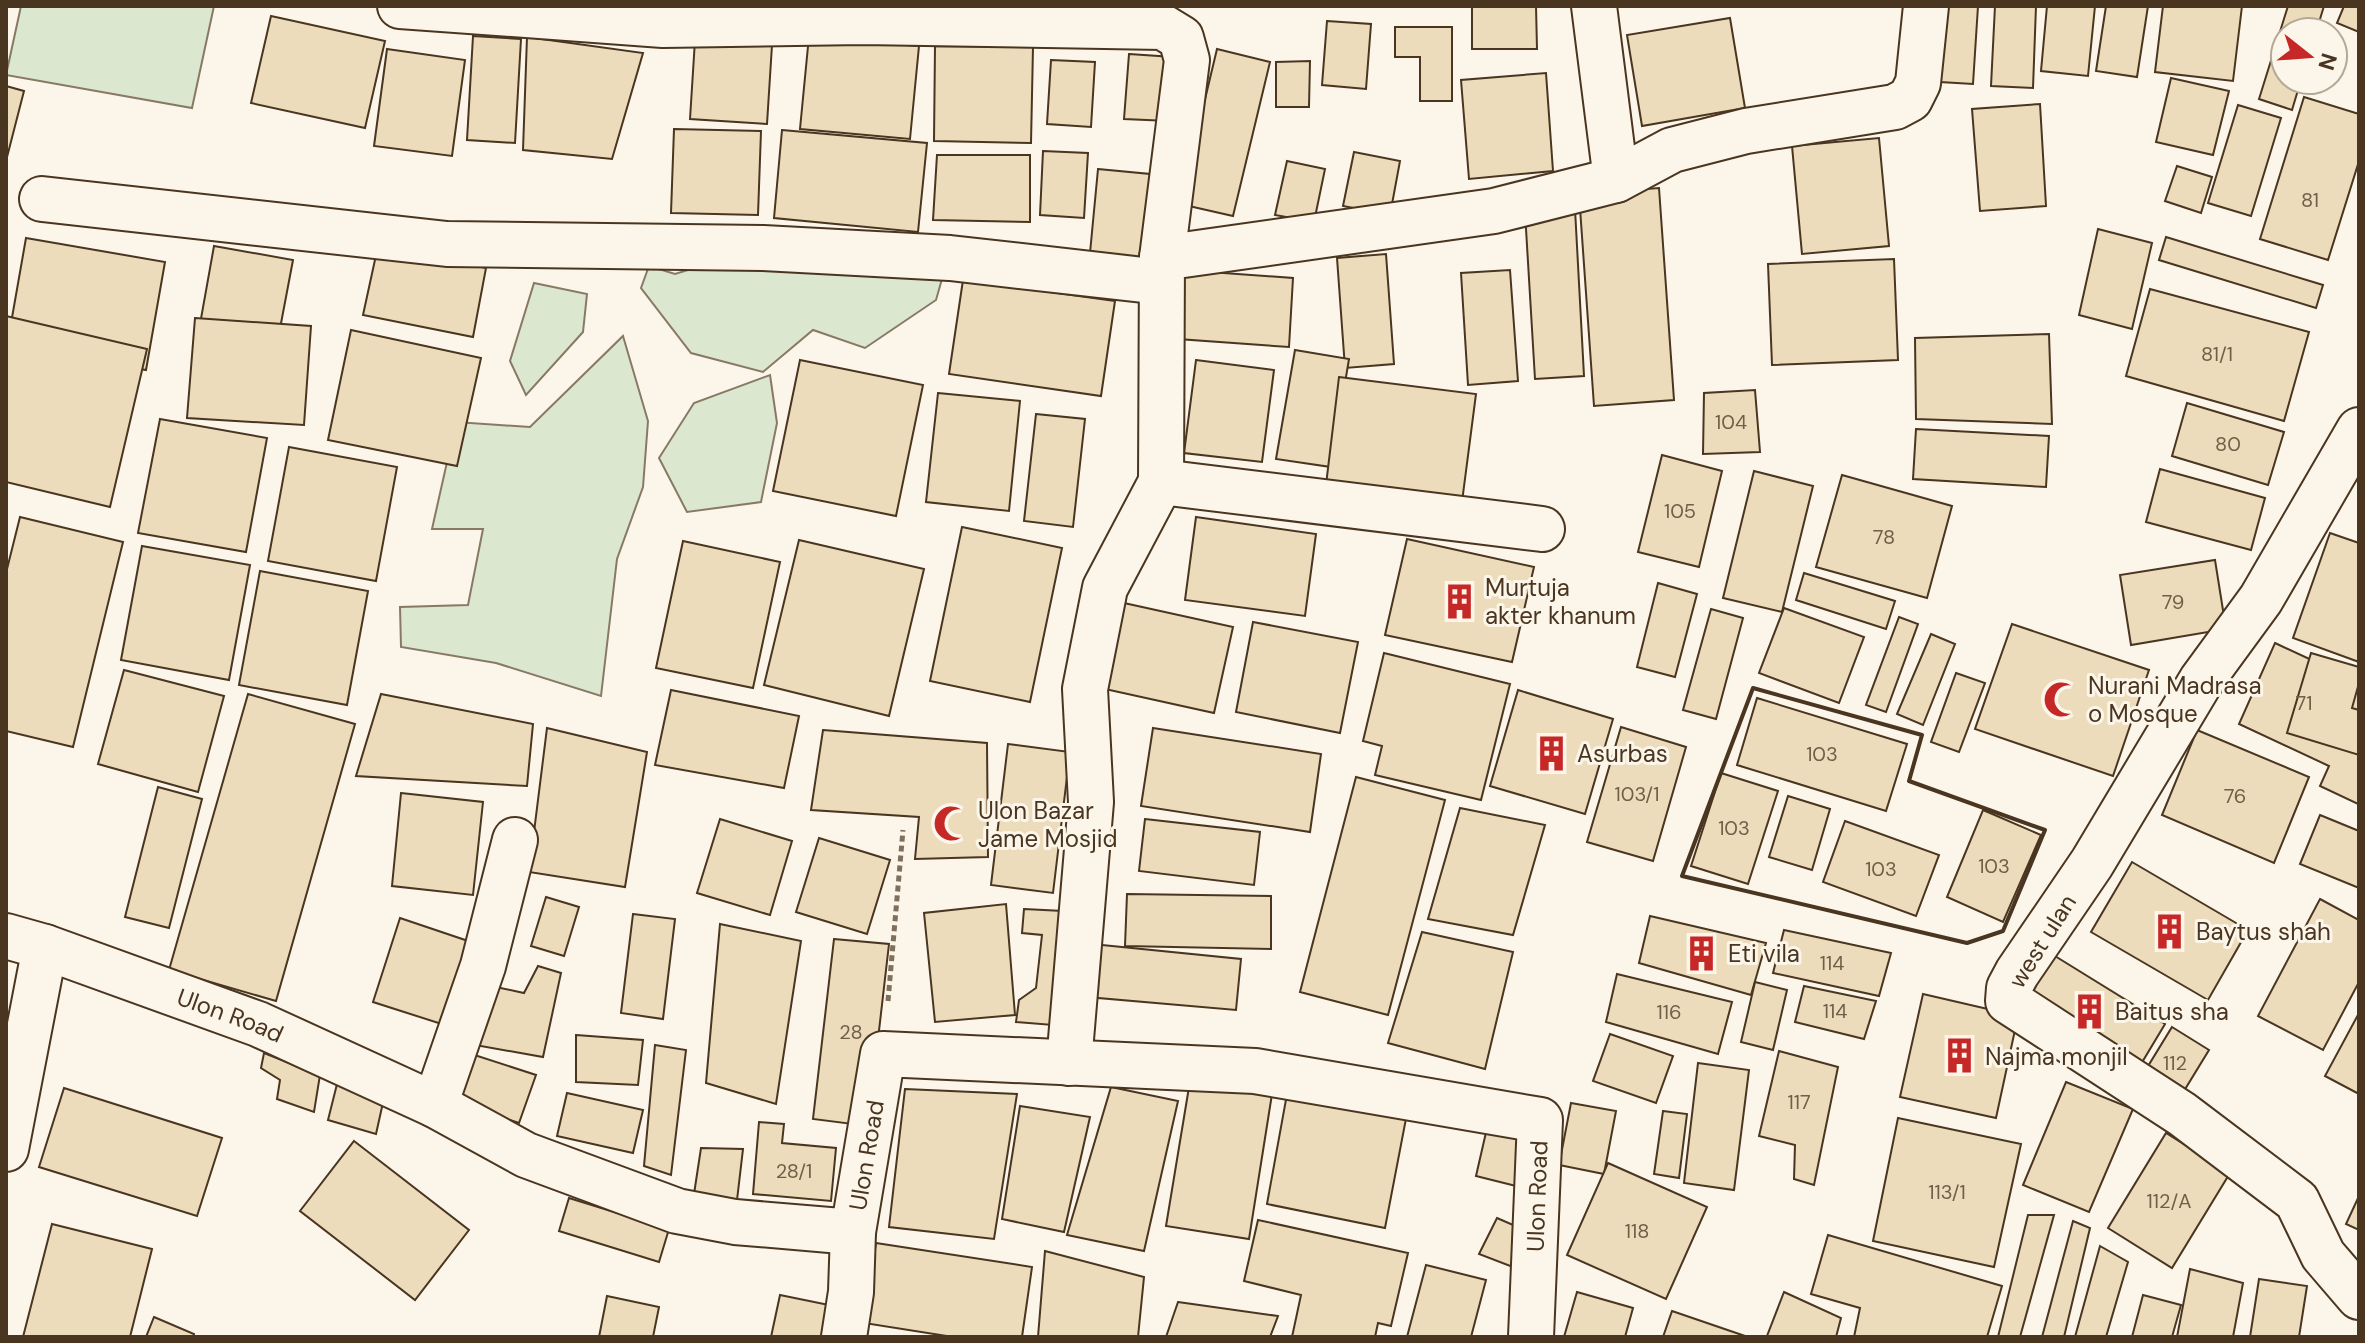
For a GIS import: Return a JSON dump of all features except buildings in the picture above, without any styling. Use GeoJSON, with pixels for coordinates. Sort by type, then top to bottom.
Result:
{"type":"FeatureCollection","features":[{"type":"Feature","properties":{"kind":"street"},"geometry":{"type":"LineString","coordinates":[[400,6],[663,25],[863,22],[1163,27],[1181,38],[1187,60],[1162,270],[1161,482],[1105,588],[1085,689],[1091,802],[1069,1063]]}},
{"type":"Feature","properties":{"kind":"street"},"geometry":{"type":"LineString","coordinates":[[1594,6],[1616,180]]}},
{"type":"Feature","properties":{"kind":"street"},"geometry":{"type":"LineString","coordinates":[[42,199],[447,244],[763,248],[1162,270],[1494,211],[1616,180],[1672,150],[1746,131],[1895,107],[1910,99],[1918,83],[1926,6]]}},
{"type":"Feature","properties":{"kind":"street","name":"west ulan"},"geometry":{"type":"LineString","coordinates":[[2359,430],[2343,492],[2201,681],[2092,863],[2017,973],[2009,988],[2008,1001],[2182,1114],[2297,1201],[2323,1255],[2359,1297]]}},
{"type":"Feature","properties":{"kind":"street"},"geometry":{"type":"LineString","coordinates":[[1161,482],[1542,529]]}},
{"type":"Feature","properties":{"kind":"street"},"geometry":{"type":"LineString","coordinates":[[435,1105],[483,966],[515,840]]}},
{"type":"Feature","properties":{"kind":"street"},"geometry":{"type":"LineString","coordinates":[[6,1149],[26,942]]}},
{"type":"Feature","properties":{"kind":"street","name":"Ulon Road"},"geometry":{"type":"LineString","coordinates":[[26,942],[258,1024],[435,1105],[526,1155],[677,1211],[735,1222],[853,1232],[883,1054],[1255,1071],[1540,1120],[1531,1337]]}},
{"type":"Feature","properties":{"kind":"street"},"geometry":{"type":"LineString","coordinates":[[844,1337],[851,1292],[853,1232]]}},
{"type":"Feature","properties":{"kind":"path"},"geometry":{"type":"LineString","coordinates":[[883,1054],[903,830]]}},
{"type":"Feature","properties":{"kind":"green space"},"geometry":{"type":"Polygon","coordinates":[[[21,6],[214,6],[192,108],[6,75],[21,6]]]}},
{"type":"Feature","properties":{"kind":"green space"},"geometry":{"type":"Polygon","coordinates":[[[734,256],[944,272],[936,300],[865,348],[813,330],[763,372],[691,353],[641,288],[649,266],[675,274],[734,256]]]}},
{"type":"Feature","properties":{"kind":"green space"},"geometry":{"type":"Polygon","coordinates":[[[534,283],[587,294],[583,332],[526,395],[510,361],[534,283]]]}},
{"type":"Feature","properties":{"kind":"green space"},"geometry":{"type":"Polygon","coordinates":[[[623,336],[648,421],[643,487],[617,559],[601,696],[496,663],[401,647],[400,607],[468,605],[483,529],[432,529],[456,422],[530,427],[623,336]]]}},
{"type":"Feature","properties":{"kind":"green space"},"geometry":{"type":"Polygon","coordinates":[[[770,375],[777,423],[761,502],[687,512],[659,458],[694,403],[770,375]]]}},
{"type":"Feature","properties":{"kind":"wall"},"geometry":{"type":"LineString","coordinates":[[1753,688],[1922,735],[1909,781],[2045,830],[2003,931],[1967,943],[1682,876],[1753,688]]}},
{"type":"Feature","properties":{"kind":"place","name":"Murtuja akter khanum"},"geometry":{"type":"Point","coordinates":[1459,601]}},
{"type":"Feature","properties":{"kind":"place","name":"Nurani Madrasa o Mosque"},"geometry":{"type":"Point","coordinates":[2062,699]}},
{"type":"Feature","properties":{"kind":"place","name":"Asurbas"},"geometry":{"type":"Point","coordinates":[1551,753]}},
{"type":"Feature","properties":{"kind":"place","name":"Ulon Bazar Jame Mosjid"},"geometry":{"type":"Point","coordinates":[952,824]}},
{"type":"Feature","properties":{"kind":"place","name":"Baytus shah"},"geometry":{"type":"Point","coordinates":[2170,931]}},
{"type":"Feature","properties":{"kind":"place","name":"Eti vila"},"geometry":{"type":"Point","coordinates":[1702,953]}},
{"type":"Feature","properties":{"kind":"place","name":"Baitus sha"},"geometry":{"type":"Point","coordinates":[2089,1011]}},
{"type":"Feature","properties":{"kind":"place","name":"Najma monjil"},"geometry":{"type":"Point","coordinates":[1959,1056]}}]}
